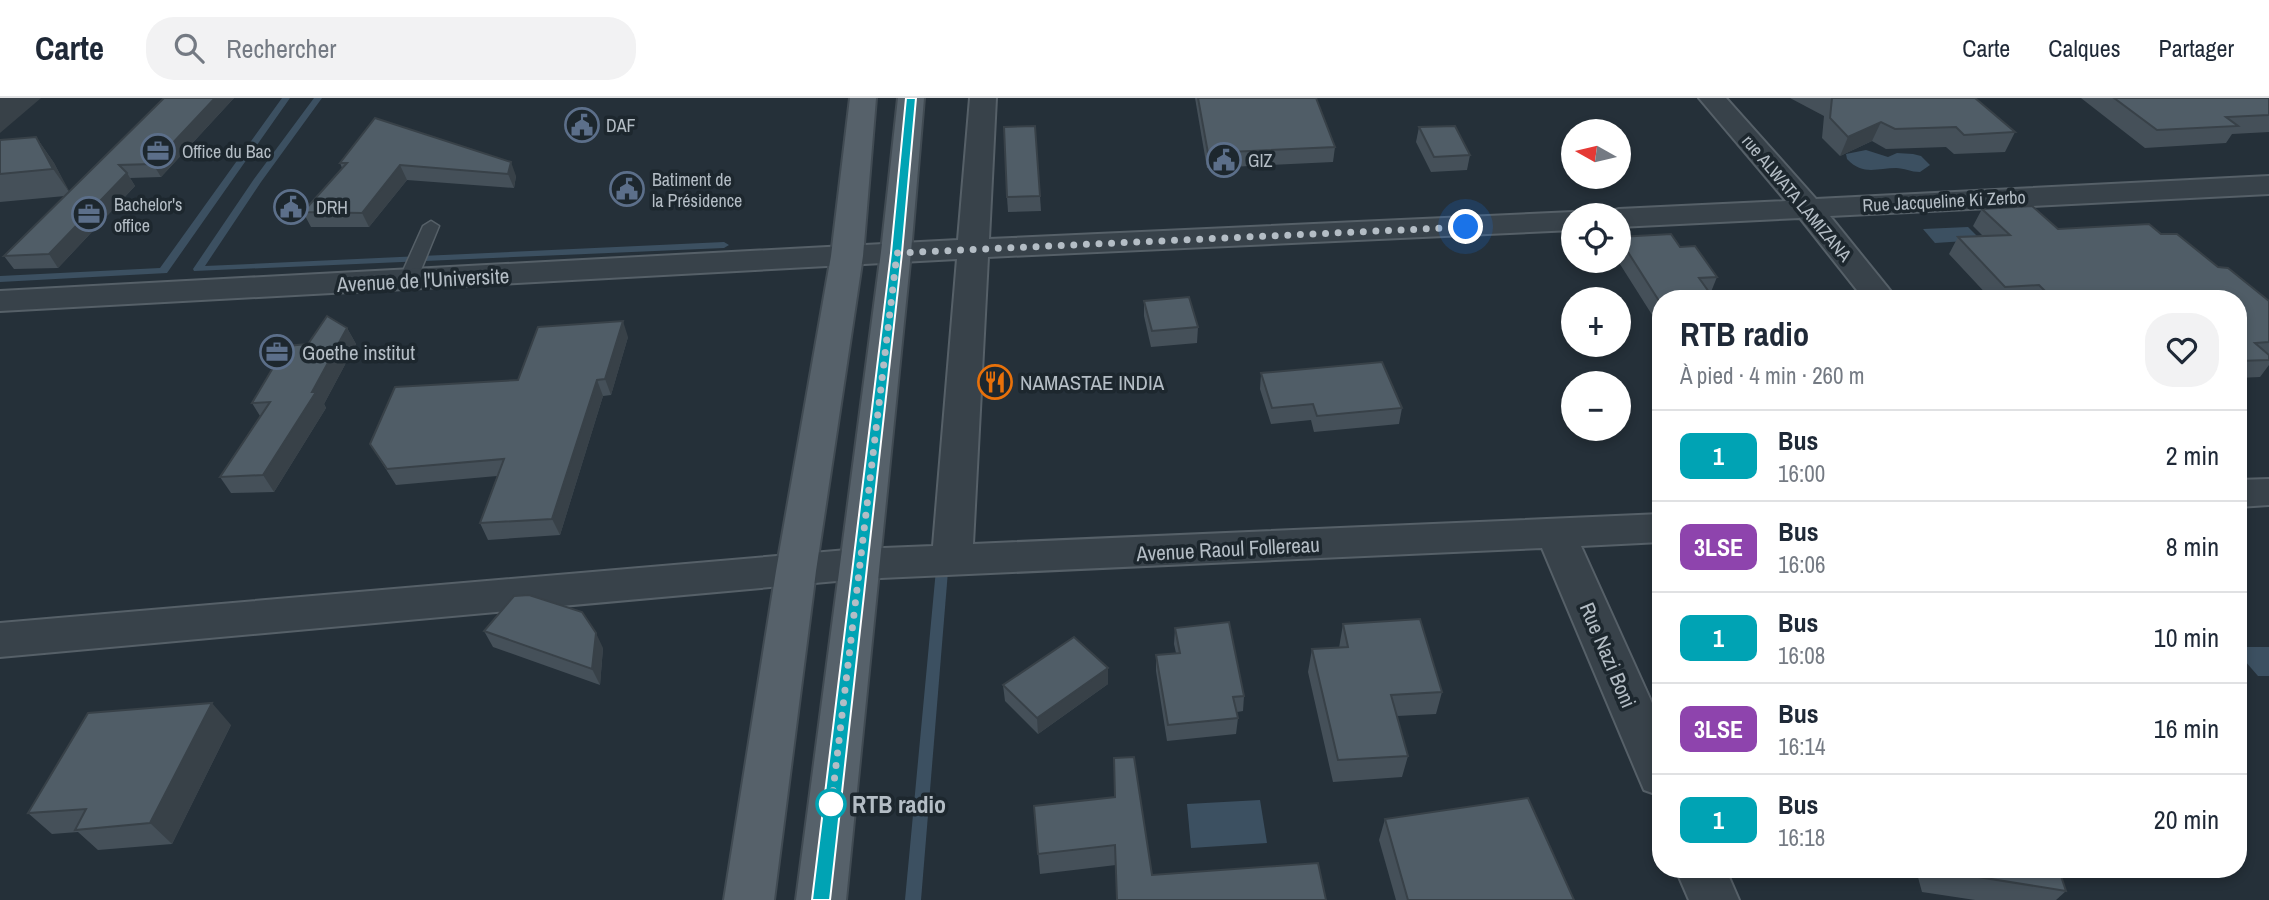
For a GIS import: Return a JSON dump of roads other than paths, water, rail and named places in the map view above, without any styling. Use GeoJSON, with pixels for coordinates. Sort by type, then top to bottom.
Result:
{"type":"FeatureCollection","features":[{"type":"Feature","properties":{"kind":"main road"},"geometry":{"type":"LineString","coordinates":[[749,900],[796,571],[847,256],[863,98]]}},
{"type":"Feature","properties":{"kind":"main road"},"geometry":{"type":"LineString","coordinates":[[821,900],[897,253],[911,98]]}},
{"type":"Feature","properties":{"kind":"street"},"geometry":{"type":"LineString","coordinates":[[952,561],[975,250],[983,98]]}},
{"type":"Feature","properties":{"kind":"street","name":"rue ALWATA LAMIZANA"},"geometry":{"type":"LineString","coordinates":[[1712,98],[1874,290]]}},
{"type":"Feature","properties":{"kind":"street","name":"Rue Jacqueline Ki Zerbo"},"geometry":{"type":"LineString","coordinates":[[1631,217],[2269,185]]}},
{"type":"Feature","properties":{"kind":"street"},"geometry":{"type":"LineString","coordinates":[[847,256],[1561,221]]}},
{"type":"Feature","properties":{"kind":"street","name":"Avenue de l'Universite"},"geometry":{"type":"LineString","coordinates":[[0,301],[407,282],[847,256]]}},
{"type":"Feature","properties":{"kind":"street"},"geometry":{"type":"LineString","coordinates":[[2247,493],[2269,492]]}},
{"type":"Feature","properties":{"kind":"street","name":"Avenue Raoul Follereau"},"geometry":{"type":"LineString","coordinates":[[0,639],[859,564],[1652,529]]}},
{"type":"Feature","properties":{"kind":"street","name":"Rue Nazi Boni"},"geometry":{"type":"LineString","coordinates":[[1556,534],[1652,755]]}},
{"type":"Feature","properties":{"kind":"street"},"geometry":{"type":"LineString","coordinates":[[1704,878],[1714,900]]}},
{"type":"Feature","properties":{"kind":"lane"},"geometry":{"type":"LineString","coordinates":[[407,282],[431,226]]}},
{"type":"Feature","properties":{"kind":"water"},"geometry":{"type":"Polygon","coordinates":[[[1866,150],[1888,157],[1897,153],[1913,154],[1921,156],[1930,165],[1920,172],[1896,168],[1870,170],[1859,168],[1847,159],[1846,154],[1866,150]]]}},
{"type":"Feature","properties":{"kind":"water"},"geometry":{"type":"Polygon","coordinates":[[[1968,227],[1981,240],[1935,243],[1923,229],[1968,227]]]}},
{"type":"Feature","properties":{"kind":"water"},"geometry":{"type":"Polygon","coordinates":[[[2247,647],[2269,647],[2269,676],[2258,676],[2247,663],[2247,647]]]}},
{"type":"Feature","properties":{"kind":"water"},"geometry":{"type":"Polygon","coordinates":[[[1260,800],[1267,843],[1191,848],[1187,804],[1260,800]]]}},
{"type":"Feature","properties":{"kind":"waterway"},"geometry":{"type":"LineString","coordinates":[[0,279],[163,271],[286,98]]}},
{"type":"Feature","properties":{"kind":"waterway"},"geometry":{"type":"LineString","coordinates":[[318,98],[257,181],[198,269],[724,245]]}},
{"type":"Feature","properties":{"kind":"waterway"},"geometry":{"type":"LineString","coordinates":[[913,900],[943,559]]}},
{"type":"Feature","properties":{"kind":"place","name":"DAF"},"geometry":{"type":"Point","coordinates":[582,125]}},
{"type":"Feature","properties":{"kind":"place","name":"Office du Bac"},"geometry":{"type":"Point","coordinates":[158,151]}},
{"type":"Feature","properties":{"kind":"place","name":"GIZ"},"geometry":{"type":"Point","coordinates":[1224,160]}},
{"type":"Feature","properties":{"kind":"place","name":"Batiment de la Présidence"},"geometry":{"type":"Point","coordinates":[627,189]}},
{"type":"Feature","properties":{"kind":"place","name":"DRH"},"geometry":{"type":"Point","coordinates":[291,207]}},
{"type":"Feature","properties":{"kind":"place","name":"Bachelor's office"},"geometry":{"type":"Point","coordinates":[89,214]}},
{"type":"Feature","properties":{"kind":"place","name":"Goethe institut"},"geometry":{"type":"Point","coordinates":[277,352]}},
{"type":"Feature","properties":{"kind":"place","name":"NAMASTAE INDIA"},"geometry":{"type":"Point","coordinates":[995,382]}},
{"type":"Feature","properties":{"kind":"place","name":"RTB radio"},"geometry":{"type":"Point","coordinates":[831,804]}}]}
